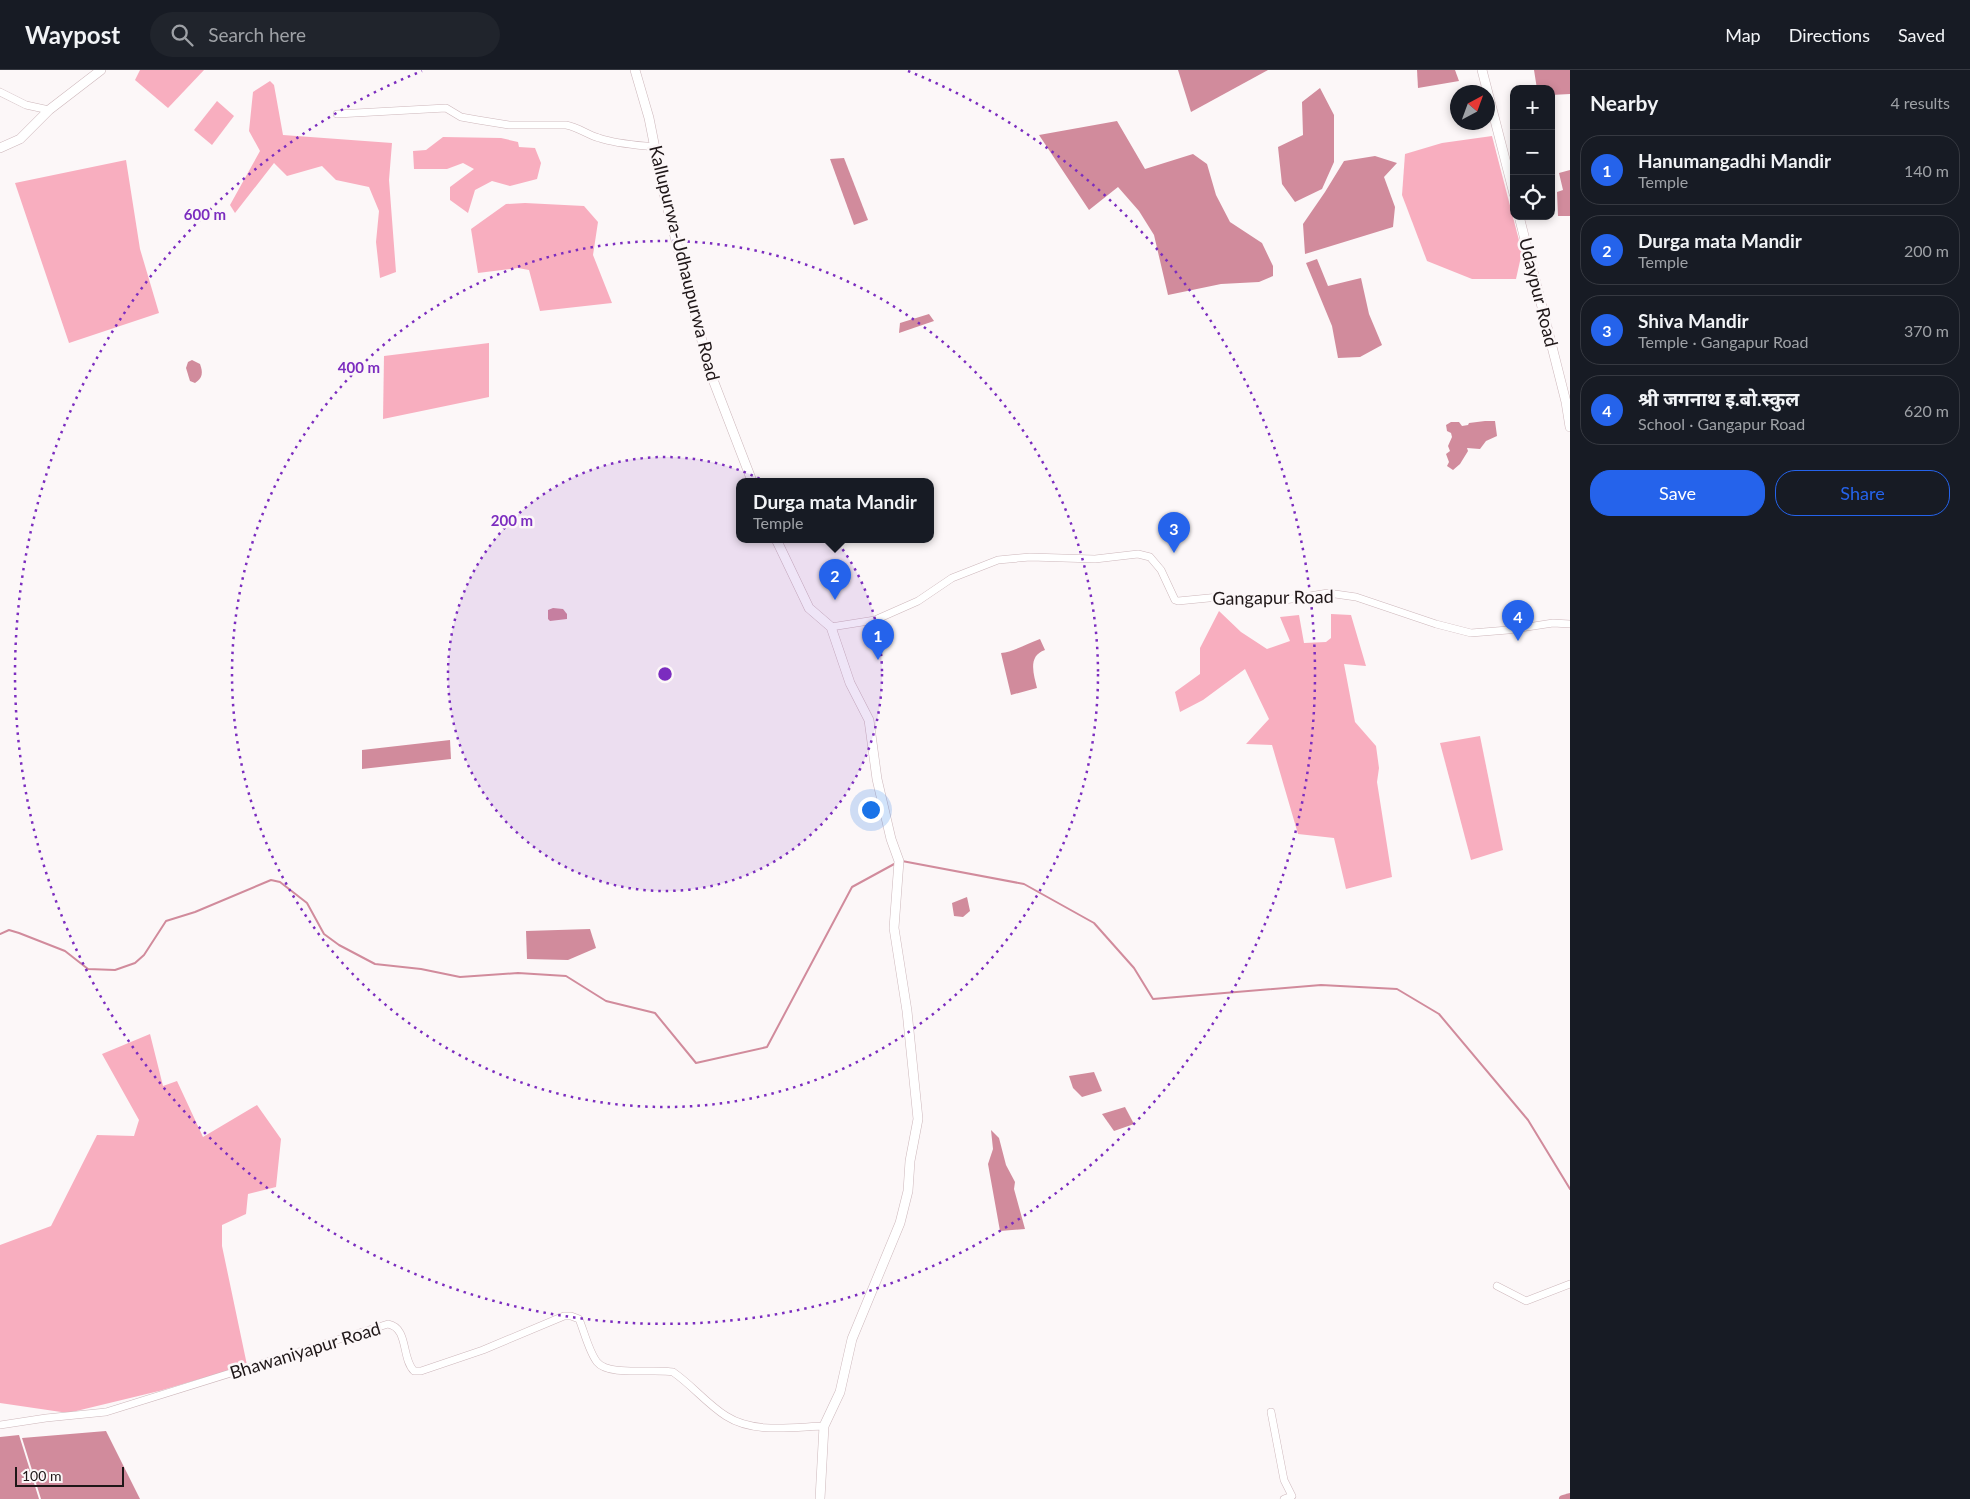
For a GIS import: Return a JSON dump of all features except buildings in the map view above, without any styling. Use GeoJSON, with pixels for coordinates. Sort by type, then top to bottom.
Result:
{"type":"FeatureCollection","features":[{"type":"Feature","properties":{"kind":"street"},"geometry":{"type":"LineString","coordinates":[[0,148],[20,139],[49,110],[101,70]]}},
{"type":"Feature","properties":{"kind":"street","name":"Kallupurwa-Udhaupurwa Road"},"geometry":{"type":"LineString","coordinates":[[635,70],[649,118],[664,194],[710,372],[751,478]]}},
{"type":"Feature","properties":{"kind":"street"},"geometry":{"type":"LineString","coordinates":[[1482,70],[1510,178]]}},
{"type":"Feature","properties":{"kind":"street"},"geometry":{"type":"LineString","coordinates":[[0,92],[26,104],[49,110]]}},
{"type":"Feature","properties":{"kind":"street"},"geometry":{"type":"LineString","coordinates":[[337,114],[446,108],[461,118],[509,124],[574,126],[598,138],[655,147]]}},
{"type":"Feature","properties":{"kind":"street","name":"Udaypur Road"},"geometry":{"type":"LineString","coordinates":[[1520,220],[1566,402],[1570,427]]}},
{"type":"Feature","properties":{"kind":"street"},"geometry":{"type":"LineString","coordinates":[[778,543],[809,608],[831,627],[850,683],[869,720],[877,779],[890,839],[899,861],[894,928],[907,1011],[918,1119],[910,1161],[908,1191],[900,1224],[852,1339],[840,1392],[824,1426],[820,1499]]}},
{"type":"Feature","properties":{"kind":"street","name":"Gangapur Road"},"geometry":{"type":"LineString","coordinates":[[831,627],[875,620],[918,601],[952,578],[998,560],[1030,556],[1096,559],[1138,554],[1150,557],[1161,570],[1174,600],[1178,601],[1220,597],[1258,601],[1284,600],[1328,593],[1356,597],[1436,624],[1471,633],[1508,630],[1553,623],[1570,624]]}},
{"type":"Feature","properties":{"kind":"street"},"geometry":{"type":"LineString","coordinates":[[1498,1286],[1526,1301],[1570,1284]]}},
{"type":"Feature","properties":{"kind":"street","name":"Bhawaniyapur Road"},"geometry":{"type":"LineString","coordinates":[[0,1425],[106,1412],[388,1324],[395,1325],[400,1330],[409,1366],[414,1370],[421,1371],[483,1350],[564,1316],[571,1316],[579,1319],[596,1361],[602,1367],[614,1370],[664,1370],[673,1372],[684,1379],[727,1417],[747,1426],[768,1428],[824,1426]]}},
{"type":"Feature","properties":{"kind":"street"},"geometry":{"type":"LineString","coordinates":[[1270,1412],[1284,1480],[1292,1496],[1284,1499]]}},
{"type":"Feature","properties":{"kind":"shaded area"},"geometry":{"type":"Polygon","coordinates":[[[140,70],[204,70],[168,108],[135,80],[140,70]]]}},
{"type":"Feature","properties":{"kind":"shaded area"},"geometry":{"type":"Polygon","coordinates":[[[1178,70],[1268,70],[1191,112],[1178,70]]]}},
{"type":"Feature","properties":{"kind":"shaded area"},"geometry":{"type":"Polygon","coordinates":[[[1417,70],[1455,70],[1459,81],[1418,88],[1417,70]]]}},
{"type":"Feature","properties":{"kind":"shaded area"},"geometry":{"type":"Polygon","coordinates":[[[1534,70],[1570,70],[1570,94],[1555,95],[1555,85],[1536,85],[1534,70]]]}},
{"type":"Feature","properties":{"kind":"shaded area"},"geometry":{"type":"Polygon","coordinates":[[[270,81],[274,85],[283,135],[392,143],[389,180],[396,272],[380,278],[376,242],[379,211],[369,187],[336,180],[322,166],[287,176],[274,163],[235,213],[230,205],[260,151],[249,131],[253,92],[270,81]]]}},
{"type":"Feature","properties":{"kind":"shaded area"},"geometry":{"type":"Polygon","coordinates":[[[1320,88],[1334,115],[1334,162],[1322,189],[1295,202],[1282,184],[1278,147],[1303,135],[1302,102],[1320,88]]]}},
{"type":"Feature","properties":{"kind":"shaded area"},"geometry":{"type":"Polygon","coordinates":[[[217,101],[234,116],[212,145],[194,130],[217,101]]]}},
{"type":"Feature","properties":{"kind":"shaded area"},"geometry":{"type":"Polygon","coordinates":[[[1117,121],[1145,169],[1193,154],[1207,164],[1216,195],[1230,222],[1262,243],[1273,266],[1273,276],[1259,282],[1221,284],[1168,295],[1154,235],[1139,211],[1118,187],[1089,210],[1039,135],[1117,121]]]}},
{"type":"Feature","properties":{"kind":"shaded area"},"geometry":{"type":"Polygon","coordinates":[[[1492,136],[1510,206],[1510,220],[1514,220],[1522,252],[1516,279],[1472,279],[1427,261],[1402,195],[1405,154],[1442,143],[1492,136]]]}},
{"type":"Feature","properties":{"kind":"shaded area"},"geometry":{"type":"Polygon","coordinates":[[[443,137],[501,138],[518,142],[519,147],[535,148],[541,163],[537,179],[510,186],[492,181],[475,190],[468,213],[450,200],[450,187],[474,169],[463,163],[447,169],[414,169],[413,151],[426,150],[443,137]]]}},
{"type":"Feature","properties":{"kind":"shaded area"},"geometry":{"type":"Polygon","coordinates":[[[1375,156],[1397,163],[1384,177],[1395,207],[1393,227],[1305,254],[1303,224],[1344,161],[1375,156]]]}},
{"type":"Feature","properties":{"kind":"shaded area"},"geometry":{"type":"Polygon","coordinates":[[[844,158],[868,220],[854,225],[830,159],[844,158]]]}},
{"type":"Feature","properties":{"kind":"shaded area"},"geometry":{"type":"Polygon","coordinates":[[[126,160],[140,249],[159,313],[69,343],[15,183],[126,160]]]}},
{"type":"Feature","properties":{"kind":"shaded area"},"geometry":{"type":"Polygon","coordinates":[[[1570,170],[1570,216],[1558,216],[1557,192],[1563,190],[1559,173],[1570,170]]]}},
{"type":"Feature","properties":{"kind":"shaded area"},"geometry":{"type":"Polygon","coordinates":[[[506,204],[584,206],[598,222],[593,255],[612,303],[540,311],[529,270],[518,268],[478,273],[471,229],[506,204]]]}},
{"type":"Feature","properties":{"kind":"shaded area"},"geometry":{"type":"Polygon","coordinates":[[[1317,259],[1328,286],[1361,278],[1369,314],[1382,345],[1360,357],[1338,358],[1332,326],[1306,263],[1317,259]]]}},
{"type":"Feature","properties":{"kind":"shaded area"},"geometry":{"type":"Polygon","coordinates":[[[929,314],[934,321],[899,333],[900,323],[929,314]]]}},
{"type":"Feature","properties":{"kind":"shaded area"},"geometry":{"type":"Polygon","coordinates":[[[489,343],[489,397],[383,419],[384,356],[489,343]]]}},
{"type":"Feature","properties":{"kind":"shaded area"},"geometry":{"type":"Polygon","coordinates":[[[192,360],[200,364],[202,370],[201,377],[195,383],[190,381],[186,368],[188,362],[192,360]]]}},
{"type":"Feature","properties":{"kind":"shaded area"},"geometry":{"type":"Polygon","coordinates":[[[1495,421],[1497,436],[1486,441],[1480,449],[1467,448],[1468,451],[1460,464],[1453,470],[1447,466],[1449,462],[1446,454],[1450,451],[1448,446],[1452,437],[1451,433],[1447,431],[1446,425],[1451,422],[1459,422],[1462,426],[1495,421]]]}},
{"type":"Feature","properties":{"kind":"shaded area"},"geometry":{"type":"Polygon","coordinates":[[[553,608],[563,609],[567,614],[567,619],[550,621],[548,619],[548,610],[553,608]]]}},
{"type":"Feature","properties":{"kind":"shaded area"},"geometry":{"type":"Polygon","coordinates":[[[1219,611],[1241,632],[1267,649],[1290,641],[1280,617],[1299,615],[1304,643],[1326,642],[1331,638],[1331,614],[1351,615],[1366,666],[1344,664],[1355,722],[1376,746],[1379,768],[1377,782],[1392,877],[1346,889],[1334,838],[1298,834],[1272,745],[1246,744],[1269,719],[1245,669],[1203,700],[1180,712],[1175,692],[1200,674],[1200,648],[1219,611]]]}},
{"type":"Feature","properties":{"kind":"shaded area"},"geometry":{"type":"Polygon","coordinates":[[[1040,639],[1045,650],[1039,653],[1034,661],[1033,672],[1037,688],[1011,695],[1001,653],[1040,639]]]}},
{"type":"Feature","properties":{"kind":"shaded area"},"geometry":{"type":"Polygon","coordinates":[[[1480,736],[1503,850],[1471,860],[1440,743],[1480,736]]]}},
{"type":"Feature","properties":{"kind":"shaded area"},"geometry":{"type":"Polygon","coordinates":[[[450,740],[451,759],[362,769],[362,750],[450,740]]]}},
{"type":"Feature","properties":{"kind":"shaded area"},"geometry":{"type":"Polygon","coordinates":[[[967,897],[970,911],[963,917],[954,916],[952,903],[967,897]]]}},
{"type":"Feature","properties":{"kind":"shaded area"},"geometry":{"type":"Polygon","coordinates":[[[590,929],[596,948],[568,960],[527,959],[526,931],[590,929]]]}},
{"type":"Feature","properties":{"kind":"shaded area"},"geometry":{"type":"Polygon","coordinates":[[[150,1034],[163,1086],[177,1081],[203,1137],[257,1105],[281,1139],[276,1187],[248,1194],[246,1214],[222,1225],[222,1246],[247,1365],[159,1391],[68,1413],[0,1403],[0,1245],[51,1226],[97,1135],[134,1136],[139,1120],[102,1054],[150,1034]]]}},
{"type":"Feature","properties":{"kind":"shaded area"},"geometry":{"type":"Polygon","coordinates":[[[1094,1072],[1102,1091],[1082,1097],[1073,1088],[1069,1076],[1094,1072]]]}},
{"type":"Feature","properties":{"kind":"shaded area"},"geometry":{"type":"Polygon","coordinates":[[[1125,1107],[1134,1124],[1114,1131],[1102,1114],[1125,1107]]]}},
{"type":"Feature","properties":{"kind":"shaded area"},"geometry":{"type":"Polygon","coordinates":[[[991,1130],[999,1138],[1006,1165],[1015,1182],[1014,1189],[1025,1229],[1000,1231],[988,1164],[993,1149],[991,1130]]]}},
{"type":"Feature","properties":{"kind":"shaded area"},"geometry":{"type":"Polygon","coordinates":[[[106,1431],[140,1499],[41,1499],[22,1438],[106,1431]]]}},
{"type":"Feature","properties":{"kind":"shaded area"},"geometry":{"type":"Polygon","coordinates":[[[19,1435],[39,1499],[0,1499],[0,1437],[19,1435]]]}},
{"type":"Feature","properties":{"kind":"waterway"},"geometry":{"type":"LineString","coordinates":[[902,861],[1024,884],[1094,923],[1134,968],[1153,999],[1321,985],[1397,989],[1439,1014],[1528,1120],[1570,1189]]}},
{"type":"Feature","properties":{"kind":"waterway"},"geometry":{"type":"LineString","coordinates":[[0,934],[9,930],[65,951],[88,969],[115,970],[135,963],[144,955],[166,921],[195,912],[271,880],[280,882],[307,903],[324,934],[339,945],[375,964],[421,969],[460,977],[518,973],[566,976],[606,1001],[655,1013],[696,1063],[767,1047],[852,887],[896,863]]}},
{"type":"Feature","properties":{"kind":"waterway"},"geometry":{"type":"LineString","coordinates":[[1563,1499],[1570,1497]]}},
{"type":"Feature","properties":{"kind":"place","name":"Shiva Mandir"},"geometry":{"type":"Point","coordinates":[1174,553]}},
{"type":"Feature","properties":{"kind":"place","name":"Durga mata Mandir"},"geometry":{"type":"Point","coordinates":[835,600]}},
{"type":"Feature","properties":{"kind":"place","name":"श्री जगनाथ इ.बाे.स्कुल"},"geometry":{"type":"Point","coordinates":[1518,641]}},
{"type":"Feature","properties":{"kind":"place","name":"Hanumangadhi Mandir"},"geometry":{"type":"Point","coordinates":[878,660]}}]}
